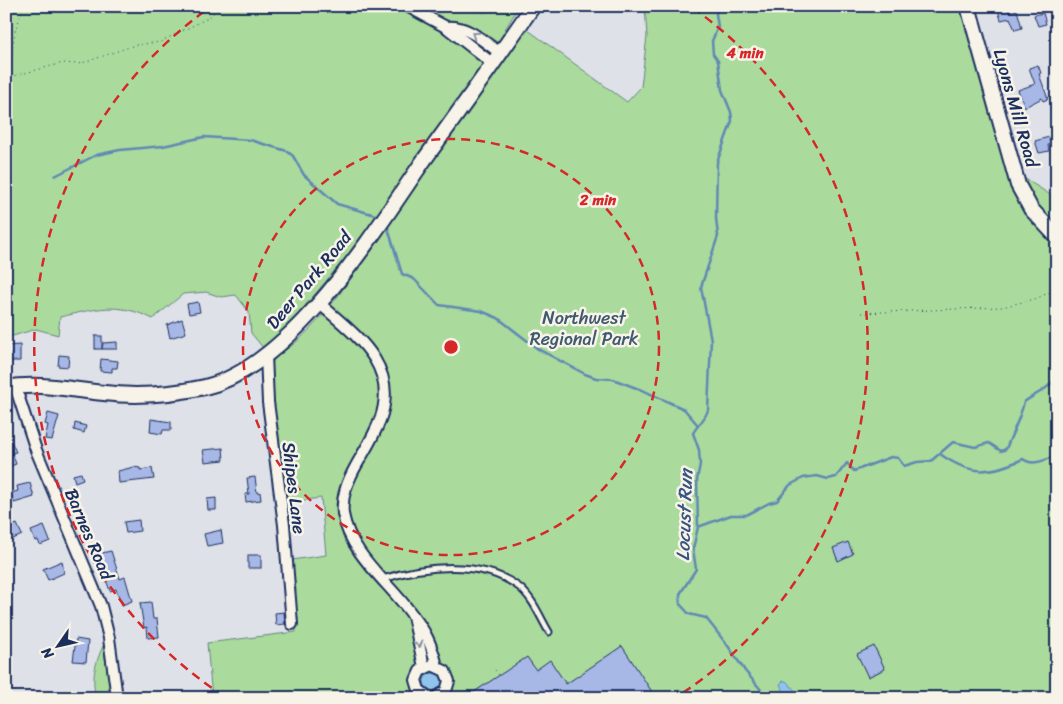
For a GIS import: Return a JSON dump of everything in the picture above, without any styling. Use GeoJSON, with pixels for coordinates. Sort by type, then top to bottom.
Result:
{"type":"FeatureCollection","features":[{"type":"Feature","properties":{"kind":"street"},"geometry":{"type":"LineString","coordinates":[[407,6],[446,27],[457,26],[468,30],[496,58]]}},
{"type":"Feature","properties":{"kind":"street","name":"Deer Park Road"},"geometry":{"type":"LineString","coordinates":[[11,387],[46,385],[113,394],[178,391],[224,381],[266,355],[294,331],[319,303],[380,223],[533,6]]}},
{"type":"Feature","properties":{"kind":"street","name":"Lyons Mill Road"},"geometry":{"type":"LineString","coordinates":[[968,6],[1018,184],[1031,209],[1057,237]]}},
{"type":"Feature","properties":{"kind":"street"},"geometry":{"type":"LineString","coordinates":[[319,303],[367,347],[382,374],[385,394],[382,413],[376,430],[352,474],[343,502],[343,514],[352,541],[423,628],[429,640],[436,666]]}},
{"type":"Feature","properties":{"kind":"street","name":"Shipes Lane"},"geometry":{"type":"LineString","coordinates":[[266,355],[268,402],[284,525],[292,624]]}},
{"type":"Feature","properties":{"kind":"street","name":"Barnes Road"},"geometry":{"type":"LineString","coordinates":[[11,387],[101,606],[109,638],[117,698]]}},
{"type":"Feature","properties":{"kind":"street"},"geometry":{"type":"LineString","coordinates":[[413,616],[424,667]]}},
{"type":"Feature","properties":{"kind":"street"},"geometry":{"type":"LineString","coordinates":[[430,698],[422,694],[417,686],[418,675],[424,667],[436,666],[446,671],[449,681],[446,691],[435,698]]}},
{"type":"Feature","properties":{"kind":"lane"},"geometry":{"type":"LineString","coordinates":[[383,579],[422,569],[444,567],[482,571],[518,587],[529,598],[549,632]]}},
{"type":"Feature","properties":{"kind":"path"},"geometry":{"type":"LineString","coordinates":[[9,76],[16,30],[24,6]]}},
{"type":"Feature","properties":{"kind":"path"},"geometry":{"type":"LineString","coordinates":[[6,78],[63,63],[78,64],[135,45],[160,42],[206,19],[222,6]]}},
{"type":"Feature","properties":{"kind":"path"},"geometry":{"type":"LineString","coordinates":[[861,313],[1002,307],[1035,299],[1057,289]]}},
{"type":"Feature","properties":{"kind":"path"},"geometry":{"type":"LineString","coordinates":[[495,670],[499,675]]}},
{"type":"Feature","properties":{"kind":"green space","name":"Northwest Regional Park"},"geometry":{"type":"Polygon","coordinates":[[[6,6],[476,6],[482,12],[492,11],[502,6],[519,6],[504,31],[514,40],[524,27],[627,102],[641,87],[647,36],[645,6],[963,6],[1029,217],[1057,245],[1057,698],[212,698],[207,643],[296,632],[292,560],[326,555],[321,498],[282,503],[271,365],[276,357],[293,345],[323,314],[364,258],[355,247],[299,313],[264,349],[251,333],[249,312],[236,295],[221,297],[206,292],[183,294],[153,319],[140,313],[117,308],[96,309],[60,317],[58,335],[36,329],[6,338],[6,6]]]}},
{"type":"Feature","properties":{"kind":"green space"},"geometry":{"type":"Polygon","coordinates":[[[1019,175],[1057,199],[1057,232],[1038,213],[1019,175]]]}},
{"type":"Feature","properties":{"kind":"green space"},"geometry":{"type":"Polygon","coordinates":[[[103,646],[112,698],[96,698],[95,671],[103,646]]]}},
{"type":"Feature","properties":{"kind":"water"},"geometry":{"type":"Polygon","coordinates":[[[429,673],[437,673],[442,678],[440,689],[429,691],[424,686],[424,678],[429,673]]]}},
{"type":"Feature","properties":{"kind":"water"},"geometry":{"type":"Polygon","coordinates":[[[786,681],[802,698],[787,698],[780,684],[786,681]]]}},
{"type":"Feature","properties":{"kind":"building"},"geometry":{"type":"Polygon","coordinates":[[[1008,6],[1009,12],[1017,10],[1022,28],[1015,30],[1010,18],[1001,20],[997,7],[1008,6]]]}},
{"type":"Feature","properties":{"kind":"building"},"geometry":{"type":"Polygon","coordinates":[[[1043,13],[1046,24],[1038,26],[1034,15],[1043,13]]]}},
{"type":"Feature","properties":{"kind":"building"},"geometry":{"type":"Polygon","coordinates":[[[1038,65],[1041,73],[1039,74],[1048,99],[1043,101],[1042,98],[1025,107],[1018,90],[1035,84],[1029,68],[1038,65]]]}},
{"type":"Feature","properties":{"kind":"building"},"geometry":{"type":"Polygon","coordinates":[[[1049,137],[1051,144],[1048,145],[1049,151],[1039,153],[1035,141],[1049,137]]]}},
{"type":"Feature","properties":{"kind":"building"},"geometry":{"type":"Polygon","coordinates":[[[198,302],[200,312],[189,314],[187,304],[198,302]]]}},
{"type":"Feature","properties":{"kind":"building"},"geometry":{"type":"Polygon","coordinates":[[[182,319],[186,333],[170,338],[167,325],[182,319]]]}},
{"type":"Feature","properties":{"kind":"building"},"geometry":{"type":"Polygon","coordinates":[[[95,336],[102,336],[102,349],[95,349],[95,336]]]}},
{"type":"Feature","properties":{"kind":"building"},"geometry":{"type":"Polygon","coordinates":[[[117,342],[117,349],[102,349],[103,343],[117,342]]]}},
{"type":"Feature","properties":{"kind":"building"},"geometry":{"type":"Polygon","coordinates":[[[20,345],[20,361],[10,361],[10,353],[6,354],[6,346],[20,345]]]}},
{"type":"Feature","properties":{"kind":"building"},"geometry":{"type":"Polygon","coordinates":[[[59,355],[69,356],[68,367],[58,366],[59,355]]]}},
{"type":"Feature","properties":{"kind":"building"},"geometry":{"type":"Polygon","coordinates":[[[101,359],[118,361],[117,368],[112,368],[112,372],[100,371],[101,359]]]}},
{"type":"Feature","properties":{"kind":"building"},"geometry":{"type":"Polygon","coordinates":[[[48,413],[59,416],[52,440],[45,439],[48,425],[45,424],[48,413]]]}},
{"type":"Feature","properties":{"kind":"building"},"geometry":{"type":"Polygon","coordinates":[[[151,419],[171,422],[171,430],[163,430],[162,434],[150,432],[151,419]]]}},
{"type":"Feature","properties":{"kind":"building"},"geometry":{"type":"Polygon","coordinates":[[[75,423],[86,426],[84,433],[74,430],[75,423]]]}},
{"type":"Feature","properties":{"kind":"building"},"geometry":{"type":"Polygon","coordinates":[[[6,430],[16,452],[12,453],[16,464],[6,468],[6,430]]]}},
{"type":"Feature","properties":{"kind":"building"},"geometry":{"type":"Polygon","coordinates":[[[223,448],[224,460],[205,462],[203,450],[223,448]]]}},
{"type":"Feature","properties":{"kind":"building"},"geometry":{"type":"Polygon","coordinates":[[[134,467],[140,468],[140,470],[152,468],[154,479],[119,483],[118,471],[134,467]]]}},
{"type":"Feature","properties":{"kind":"building"},"geometry":{"type":"Polygon","coordinates":[[[81,473],[83,479],[75,482],[73,475],[81,473]]]}},
{"type":"Feature","properties":{"kind":"building"},"geometry":{"type":"Polygon","coordinates":[[[255,477],[257,493],[260,492],[261,500],[246,502],[245,494],[249,494],[247,478],[255,477]]]}},
{"type":"Feature","properties":{"kind":"building"},"geometry":{"type":"Polygon","coordinates":[[[30,483],[34,497],[14,503],[11,493],[18,491],[17,486],[30,483]]]}},
{"type":"Feature","properties":{"kind":"building"},"geometry":{"type":"Polygon","coordinates":[[[216,498],[216,510],[208,510],[207,499],[216,498]]]}},
{"type":"Feature","properties":{"kind":"building"},"geometry":{"type":"Polygon","coordinates":[[[139,520],[140,531],[126,533],[124,522],[139,520]]]}},
{"type":"Feature","properties":{"kind":"building"},"geometry":{"type":"Polygon","coordinates":[[[17,524],[22,535],[6,542],[6,528],[17,524]]]}},
{"type":"Feature","properties":{"kind":"building"},"geometry":{"type":"Polygon","coordinates":[[[44,526],[50,541],[40,545],[38,540],[35,541],[31,531],[44,526]]]}},
{"type":"Feature","properties":{"kind":"building"},"geometry":{"type":"Polygon","coordinates":[[[221,530],[223,543],[207,546],[204,534],[221,530]]]}},
{"type":"Feature","properties":{"kind":"building"},"geometry":{"type":"Polygon","coordinates":[[[848,542],[853,554],[838,561],[833,548],[848,542]]]}},
{"type":"Feature","properties":{"kind":"building"},"geometry":{"type":"Polygon","coordinates":[[[111,551],[120,579],[125,577],[132,601],[122,605],[116,589],[110,591],[97,554],[111,551]]]}},
{"type":"Feature","properties":{"kind":"building"},"geometry":{"type":"Polygon","coordinates":[[[248,555],[261,555],[261,568],[248,568],[248,555]]]}},
{"type":"Feature","properties":{"kind":"building"},"geometry":{"type":"Polygon","coordinates":[[[62,561],[64,573],[48,580],[43,569],[62,561]]]}},
{"type":"Feature","properties":{"kind":"building"},"geometry":{"type":"Polygon","coordinates":[[[151,602],[153,619],[157,619],[159,637],[148,638],[147,627],[144,628],[140,603],[151,602]]]}},
{"type":"Feature","properties":{"kind":"building"},"geometry":{"type":"Polygon","coordinates":[[[284,612],[285,624],[276,625],[275,613],[284,612]]]}},
{"type":"Feature","properties":{"kind":"building"},"geometry":{"type":"Polygon","coordinates":[[[76,639],[88,641],[86,662],[73,661],[76,639]]]}},
{"type":"Feature","properties":{"kind":"building"},"geometry":{"type":"Polygon","coordinates":[[[622,646],[656,698],[465,698],[527,657],[536,670],[550,660],[566,684],[622,646]]]}},
{"type":"Feature","properties":{"kind":"building"},"geometry":{"type":"Polygon","coordinates":[[[874,646],[885,669],[868,677],[857,654],[874,646]]]}},
{"type":"Feature","properties":{"kind":"waterway","name":"Locust Run"},"geometry":{"type":"LineString","coordinates":[[718,6],[716,14],[718,27],[712,41],[713,54],[718,61],[722,90],[731,112],[732,121],[717,162],[716,218],[718,236],[701,287],[711,340],[708,410],[693,433],[699,450],[700,464],[697,480],[698,527],[693,549],[696,569],[680,594],[680,604],[689,614],[706,618],[745,671],[768,698]]}},
{"type":"Feature","properties":{"kind":"waterway"},"geometry":{"type":"LineString","coordinates":[[55,176],[96,155],[120,150],[163,146],[204,137],[250,140],[287,151],[293,156],[304,175],[337,204],[379,216]]}},
{"type":"Feature","properties":{"kind":"waterway"},"geometry":{"type":"LineString","coordinates":[[387,225],[402,274],[414,279],[439,305],[481,311],[498,318],[538,349],[585,374],[596,378],[613,379],[684,409],[697,424]]}},
{"type":"Feature","properties":{"kind":"waterway"},"geometry":{"type":"LineString","coordinates":[[698,527],[731,515],[746,515],[777,501],[790,485],[803,478],[817,476],[828,479],[836,477],[847,463],[854,471],[891,457],[898,458],[904,466],[917,462],[931,461],[953,442],[975,447],[989,443],[1001,451],[1006,449],[1024,402],[1046,388],[1057,377]]}},
{"type":"Feature","properties":{"kind":"waterway"},"geometry":{"type":"LineString","coordinates":[[940,454],[961,466],[981,470],[1000,468],[1023,459],[1031,462],[1040,462],[1057,455]]}}]}
